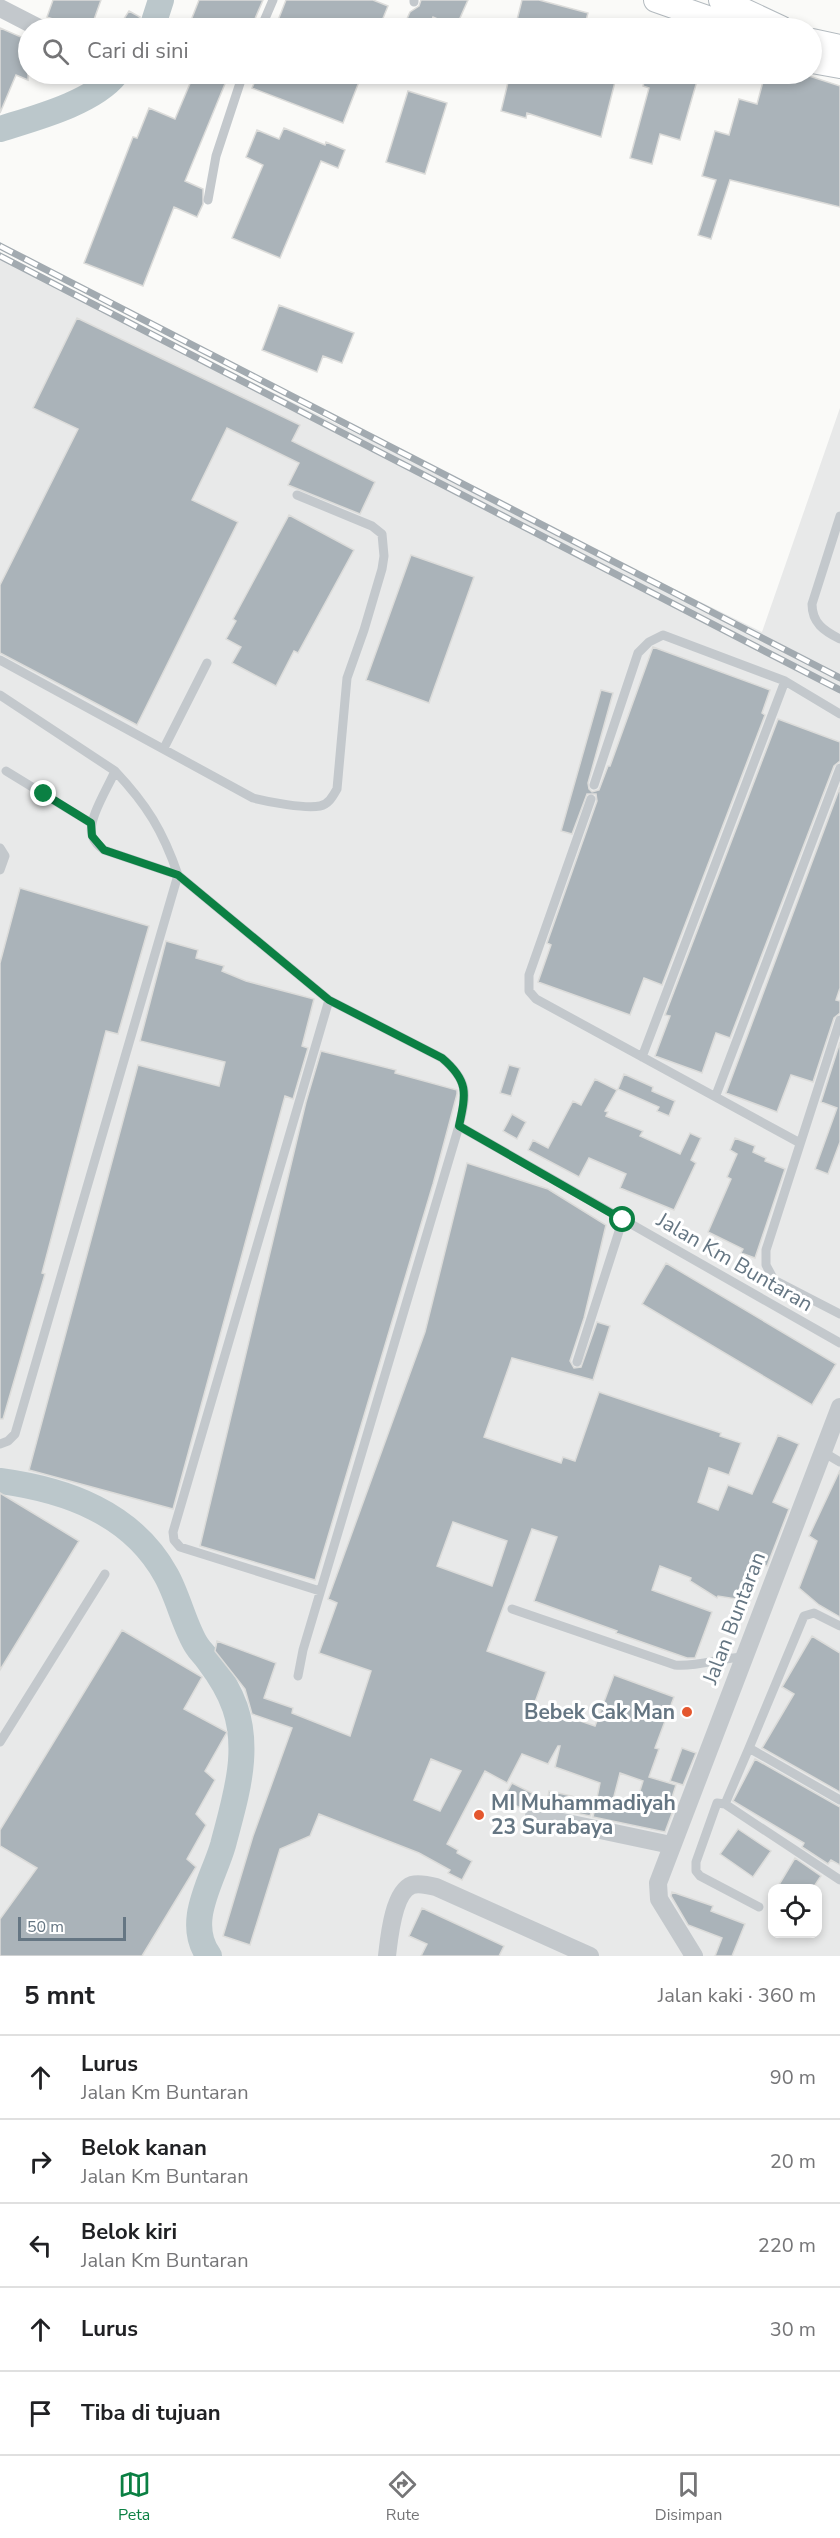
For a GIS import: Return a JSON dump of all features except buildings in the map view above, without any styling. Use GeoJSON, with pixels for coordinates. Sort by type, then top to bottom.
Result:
{"type":"FeatureCollection","features":[{"type":"Feature","properties":{"kind":"main road"},"geometry":{"type":"LineString","coordinates":[[656,0],[707,18]]}},
{"type":"Feature","properties":{"kind":"main road"},"geometry":{"type":"LineString","coordinates":[[721,0],[760,18]]}},
{"type":"Feature","properties":{"kind":"main road"},"geometry":{"type":"LineString","coordinates":[[822,50],[840,66]]}},
{"type":"Feature","properties":{"kind":"street"},"geometry":{"type":"LineString","coordinates":[[0,9],[18,18]]}},
{"type":"Feature","properties":{"kind":"street","name":"Jalan Buntaran"},"geometry":{"type":"LineString","coordinates":[[694,1956],[665,1911],[657,1890],[671,1845],[840,1407]]}},
{"type":"Feature","properties":{"kind":"street"},"geometry":{"type":"LineString","coordinates":[[534,1816],[671,1845]]}},
{"type":"Feature","properties":{"kind":"street"},"geometry":{"type":"LineString","coordinates":[[387,1956],[391,1925],[398,1902],[406,1889],[416,1884],[436,1887],[590,1956]]}},
{"type":"Feature","properties":{"kind":"lane"},"geometry":{"type":"LineString","coordinates":[[265,18],[273,0]]}},
{"type":"Feature","properties":{"kind":"lane"},"geometry":{"type":"LineString","coordinates":[[208,200],[216,156],[240,84]]}},
{"type":"Feature","properties":{"kind":"lane"},"geometry":{"type":"LineString","coordinates":[[0,660],[253,798],[272,803],[321,806],[329,801],[337,789],[347,678],[364,630],[384,556],[382,534],[372,526],[297,495]]}},
{"type":"Feature","properties":{"kind":"lane"},"geometry":{"type":"LineString","coordinates":[[840,516],[812,604],[812,613],[816,622],[825,631],[840,639]]}},
{"type":"Feature","properties":{"kind":"lane"},"geometry":{"type":"LineString","coordinates":[[594,785],[638,653],[649,642],[663,634],[785,681],[840,714]]}},
{"type":"Feature","properties":{"kind":"lane"},"geometry":{"type":"LineString","coordinates":[[164,748],[207,663]]}},
{"type":"Feature","properties":{"kind":"lane"},"geometry":{"type":"LineString","coordinates":[[642,1057],[785,681]]}},
{"type":"Feature","properties":{"kind":"lane"},"geometry":{"type":"LineString","coordinates":[[0,695],[116,771],[150,811],[169,848],[178,875],[15,1434],[8,1441],[0,1444]]}},
{"type":"Feature","properties":{"kind":"lane"},"geometry":{"type":"LineString","coordinates":[[716,1095],[840,768]]}},
{"type":"Feature","properties":{"kind":"lane"},"geometry":{"type":"LineString","coordinates":[[6,771],[91,823]]}},
{"type":"Feature","properties":{"kind":"lane"},"geometry":{"type":"LineString","coordinates":[[116,771],[91,823],[92,836],[104,850],[178,875],[329,1000],[442,1058],[457,1071],[464,1084],[463,1109],[459,1126],[320,1591],[298,1676]]}},
{"type":"Feature","properties":{"kind":"lane"},"geometry":{"type":"LineString","coordinates":[[591,799],[529,975],[529,991],[536,999],[716,1095],[800,1143]]}},
{"type":"Feature","properties":{"kind":"lane"},"geometry":{"type":"LineString","coordinates":[[0,848],[4,854],[0,870]]}},
{"type":"Feature","properties":{"kind":"lane"},"geometry":{"type":"LineString","coordinates":[[320,1591],[180,1547],[174,1540],[173,1532],[329,1000]]}},
{"type":"Feature","properties":{"kind":"lane"},"geometry":{"type":"LineString","coordinates":[[840,1020],[766,1250],[766,1265],[774,1280],[840,1314]]}},
{"type":"Feature","properties":{"kind":"lane","name":"Jalan Km Buntaran"},"geometry":{"type":"LineString","coordinates":[[459,1126],[840,1343]]}},
{"type":"Feature","properties":{"kind":"lane"},"geometry":{"type":"LineString","coordinates":[[577,1362],[623,1220]]}},
{"type":"Feature","properties":{"kind":"lane"},"geometry":{"type":"LineString","coordinates":[[823,1452],[840,1462]]}},
{"type":"Feature","properties":{"kind":"lane"},"geometry":{"type":"LineString","coordinates":[[0,1743],[105,1574]]}},
{"type":"Feature","properties":{"kind":"lane"},"geometry":{"type":"LineString","coordinates":[[512,1609],[675,1665],[698,1665],[743,1657]]}},
{"type":"Feature","properties":{"kind":"lane"},"geometry":{"type":"LineString","coordinates":[[725,1804],[804,1617],[814,1613],[840,1626]]}},
{"type":"Feature","properties":{"kind":"lane"},"geometry":{"type":"LineString","coordinates":[[749,1748],[840,1800]]}},
{"type":"Feature","properties":{"kind":"lane"},"geometry":{"type":"LineString","coordinates":[[759,1907],[700,1876],[696,1871],[696,1862],[717,1803],[725,1804],[840,1880]]}},
{"type":"Feature","properties":{"kind":"shaded area"},"geometry":{"type":"Polygon","coordinates":[[[0,259],[762,632],[840,408],[840,1956],[0,1956],[0,259]]]}},
{"type":"Feature","properties":{"kind":"waterway"},"geometry":{"type":"LineString","coordinates":[[155,18],[161,0]]}},
{"type":"Feature","properties":{"kind":"waterway"},"geometry":{"type":"LineString","coordinates":[[0,129],[62,108],[106,84]]}},
{"type":"Feature","properties":{"kind":"waterway"},"geometry":{"type":"LineString","coordinates":[[0,1481],[73,1498],[116,1520],[135,1535],[166,1575],[193,1639],[217,1672],[230,1696],[241,1733],[241,1761],[236,1793],[223,1845],[200,1915],[199,1929],[202,1943],[209,1956]]}},
{"type":"Feature","properties":{"kind":"railway"},"geometry":{"type":"LineString","coordinates":[[0,246],[840,678]]}},
{"type":"Feature","properties":{"kind":"railway"},"geometry":{"type":"LineString","coordinates":[[0,256],[840,690]]}},
{"type":"Feature","properties":{"kind":"place","name":"Bebek Cak Man"},"geometry":{"type":"Point","coordinates":[687,1712]}},
{"type":"Feature","properties":{"kind":"place","name":"MI Muhammadiyah 23 Surabaya"},"geometry":{"type":"Point","coordinates":[479,1815]}},
{"type":"Feature","properties":{"kind":"route"},"geometry":{"type":"LineString","coordinates":[[44,794],[91,823],[92,836],[104,850],[178,875],[329,1000],[442,1058],[457,1071],[464,1084],[463,1109],[459,1126],[623,1220]]}}]}
